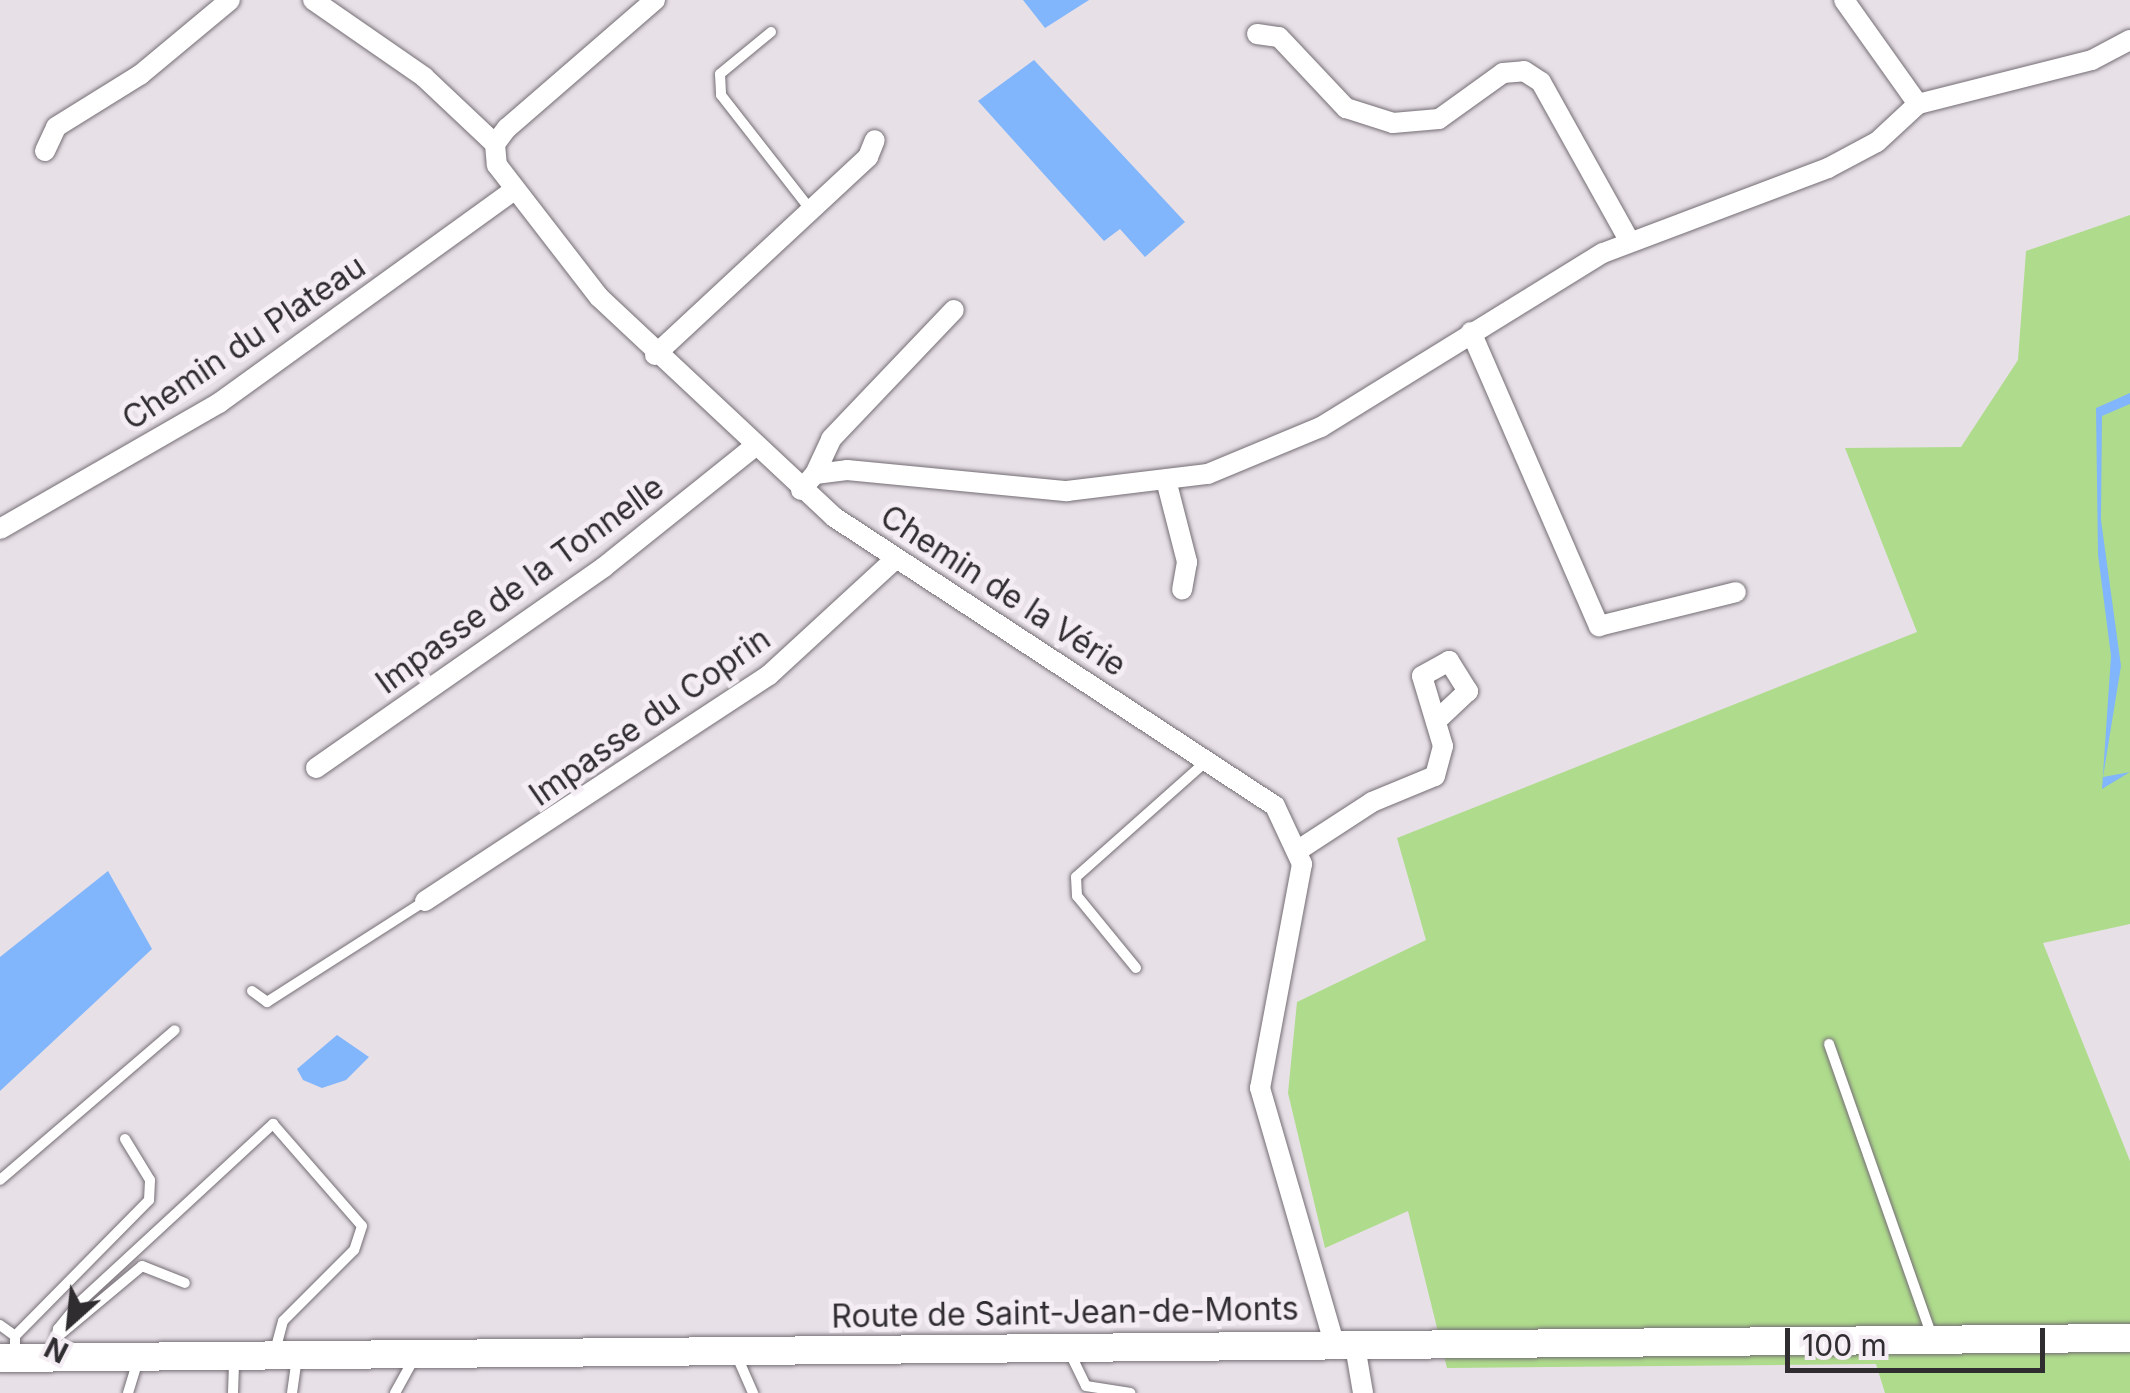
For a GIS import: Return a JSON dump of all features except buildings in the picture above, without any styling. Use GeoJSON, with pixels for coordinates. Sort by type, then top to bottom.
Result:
{"type":"FeatureCollection","features":[{"type":"Feature","properties":{"kind":"main road","name":"Route de Saint-Jean-de-Monts"},"geometry":{"type":"LineString","coordinates":[[10,1351],[54,1348],[139,1357],[2130,1338]]}},
{"type":"Feature","properties":{"kind":"street"},"geometry":{"type":"LineString","coordinates":[[45,151],[56,126],[140,74],[230,0]]}},
{"type":"Feature","properties":{"kind":"street"},"geometry":{"type":"LineString","coordinates":[[314,0],[424,77],[495,144],[655,0]]}},
{"type":"Feature","properties":{"kind":"street"},"geometry":{"type":"LineString","coordinates":[[1844,0],[1918,104]]}},
{"type":"Feature","properties":{"kind":"street"},"geometry":{"type":"LineString","coordinates":[[1258,34],[1279,37],[1346,108],[1393,123],[1439,119],[1504,73],[1524,70],[1541,82],[1630,242]]}},
{"type":"Feature","properties":{"kind":"street"},"geometry":{"type":"LineString","coordinates":[[954,310],[831,439],[808,482],[997,490],[1208,474],[1320,427],[1470,332],[1630,242],[1828,168],[1877,142],[1918,104],[2092,60],[2130,40]]}},
{"type":"Feature","properties":{"kind":"street"},"geometry":{"type":"LineString","coordinates":[[655,355],[812,211],[875,140]]}},
{"type":"Feature","properties":{"kind":"street","name":"Chemin de la Vérie"},"geometry":{"type":"LineString","coordinates":[[495,144],[512,192],[655,355],[755,446],[808,482],[893,560],[1210,758],[1275,806],[1300,849]]}},
{"type":"Feature","properties":{"kind":"street","name":"Chemin du Plateau"},"geometry":{"type":"LineString","coordinates":[[0,529],[219,402],[512,192]]}},
{"type":"Feature","properties":{"kind":"street"},"geometry":{"type":"LineString","coordinates":[[1470,332],[1599,626],[1736,592]]}},
{"type":"Feature","properties":{"kind":"street","name":"Impasse de la Tonnelle"},"geometry":{"type":"LineString","coordinates":[[316,768],[604,567],[755,446]]}},
{"type":"Feature","properties":{"kind":"street"},"geometry":{"type":"LineString","coordinates":[[1166,480],[1187,562],[1182,590]]}},
{"type":"Feature","properties":{"kind":"street","name":"Impasse du Coprin"},"geometry":{"type":"LineString","coordinates":[[425,901],[769,675],[893,560]]}},
{"type":"Feature","properties":{"kind":"street"},"geometry":{"type":"LineString","coordinates":[[1363,1393],[1260,1088],[1300,893],[1300,849],[1372,802],[1435,776],[1443,746],[1436,721]]}},
{"type":"Feature","properties":{"kind":"lane"},"geometry":{"type":"LineString","coordinates":[[772,32],[720,74],[721,95],[812,211]]}},
{"type":"Feature","properties":{"kind":"lane"},"geometry":{"type":"LineString","coordinates":[[1136,968],[1074,884],[1210,758]]}},
{"type":"Feature","properties":{"kind":"lane"},"geometry":{"type":"LineString","coordinates":[[252,992],[266,1002],[425,901]]}},
{"type":"Feature","properties":{"kind":"lane"},"geometry":{"type":"LineString","coordinates":[[0,1180],[175,1030]]}},
{"type":"Feature","properties":{"kind":"lane"},"geometry":{"type":"LineString","coordinates":[[1829,1044],[1933,1340]]}},
{"type":"Feature","properties":{"kind":"lane"},"geometry":{"type":"LineString","coordinates":[[54,1348],[80,1302],[274,1124],[362,1226],[354,1250],[283,1322],[292,1393]]}},
{"type":"Feature","properties":{"kind":"lane"},"geometry":{"type":"LineString","coordinates":[[0,1325],[10,1351],[148,1200],[150,1180],[125,1138]]}},
{"type":"Feature","properties":{"kind":"lane"},"geometry":{"type":"LineString","coordinates":[[54,1348],[142,1266],[185,1282]]}},
{"type":"Feature","properties":{"kind":"lane"},"geometry":{"type":"LineString","coordinates":[[1068,1348],[1080,1382],[1130,1393]]}},
{"type":"Feature","properties":{"kind":"lane"},"geometry":{"type":"LineString","coordinates":[[736,1352],[753,1393]]}},
{"type":"Feature","properties":{"kind":"lane"},"geometry":{"type":"LineString","coordinates":[[395,1393],[416,1354]]}},
{"type":"Feature","properties":{"kind":"lane"},"geometry":{"type":"LineString","coordinates":[[233,1393],[234,1356]]}},
{"type":"Feature","properties":{"kind":"lane"},"geometry":{"type":"LineString","coordinates":[[128,1393],[139,1357]]}},
{"type":"Feature","properties":{"kind":"green space"},"geometry":{"type":"Polygon","coordinates":[[[2130,215],[2130,924],[2043,943],[2130,1161],[2130,1393],[1885,1393],[1876,1364],[1447,1368],[1408,1211],[1325,1248],[1288,1093],[1297,1002],[1426,940],[1397,838],[1917,632],[1845,448],[1961,447],[2018,360],[2026,251],[2130,215]]]}},
{"type":"Feature","properties":{"kind":"water"},"geometry":{"type":"Polygon","coordinates":[[[1023,0],[1089,0],[1045,28],[1023,0]]]}},
{"type":"Feature","properties":{"kind":"water"},"geometry":{"type":"Polygon","coordinates":[[[1034,60],[1185,222],[1145,257],[1120,229],[1104,241],[978,101],[1034,60]]]}},
{"type":"Feature","properties":{"kind":"water"},"geometry":{"type":"Polygon","coordinates":[[[2130,393],[2130,404],[2102,416],[2101,520],[2121,666],[2103,777],[2130,772],[2102,789],[2111,656],[2098,555],[2096,408],[2130,393]]]}},
{"type":"Feature","properties":{"kind":"water"},"geometry":{"type":"Polygon","coordinates":[[[108,871],[152,949],[0,1091],[0,957],[108,871]]]}},
{"type":"Feature","properties":{"kind":"water"},"geometry":{"type":"Polygon","coordinates":[[[337,1035],[369,1057],[346,1080],[322,1088],[303,1080],[297,1069],[337,1035]]]}}]}
